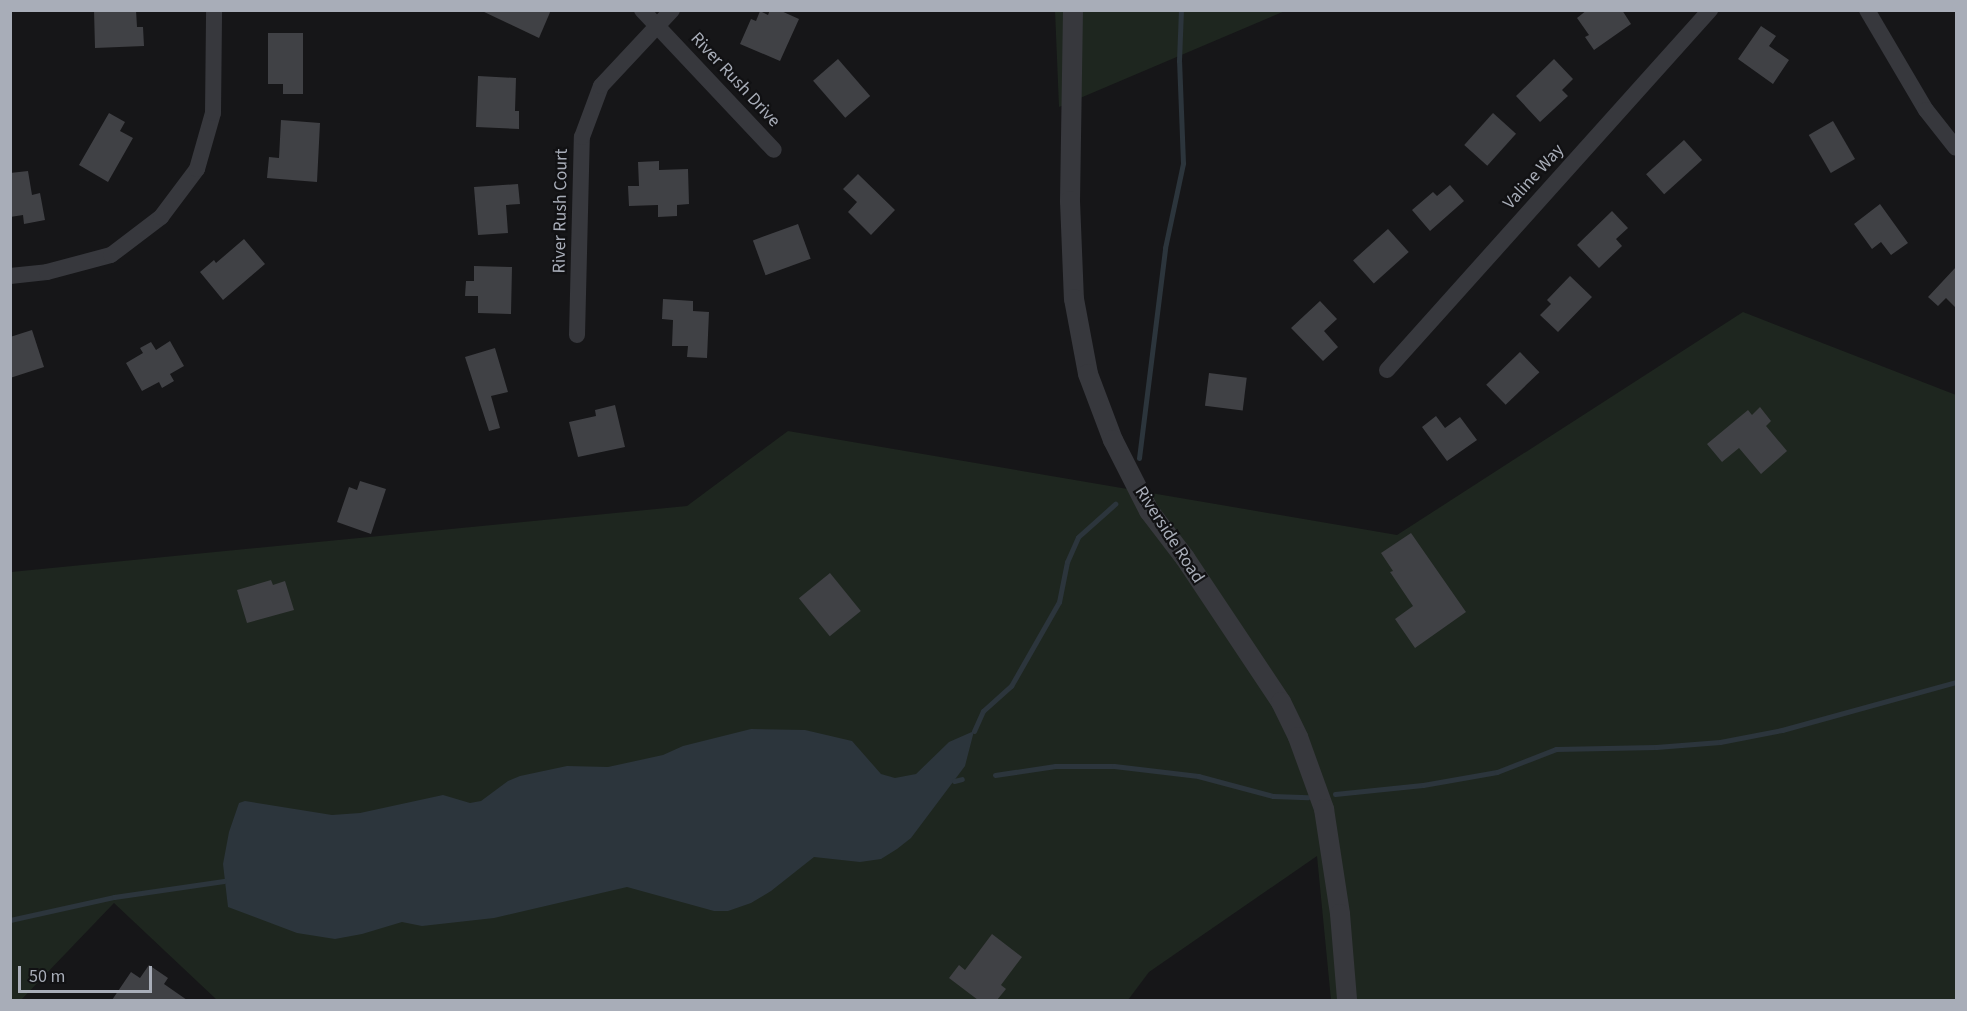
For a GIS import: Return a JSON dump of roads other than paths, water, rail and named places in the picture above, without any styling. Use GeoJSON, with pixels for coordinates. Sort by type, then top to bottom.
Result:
{"type":"FeatureCollection","features":[{"type":"Feature","properties":{"kind":"street"},"geometry":{"type":"LineString","coordinates":[[10,276],[47,272],[111,255],[161,217],[197,169],[213,113],[214,10]]}},
{"type":"Feature","properties":{"kind":"street","name":"River Rush Drive"},"geometry":{"type":"LineString","coordinates":[[642,10],[774,150]]}},
{"type":"Feature","properties":{"kind":"street","name":"River Rush Court"},"geometry":{"type":"LineString","coordinates":[[577,335],[582,137],[601,86],[672,10]]}},
{"type":"Feature","properties":{"kind":"street","name":"Riverside Road"},"geometry":{"type":"LineString","coordinates":[[1073,10],[1070,201],[1074,299],[1088,374],[1113,440],[1149,511],[1185,558],[1281,702],[1299,737],[1324,809],[1340,914],[1347,1000]]}},
{"type":"Feature","properties":{"kind":"street","name":"Valine Way"},"geometry":{"type":"LineString","coordinates":[[1387,370],[1710,10]]}},
{"type":"Feature","properties":{"kind":"street"},"geometry":{"type":"LineString","coordinates":[[1867,10],[1926,110],[1956,148]]}},
{"type":"Feature","properties":{"kind":"waterway"},"geometry":{"type":"LineString","coordinates":[[1139,458],[1165,248],[1183,163],[1179,61],[1181,10]]}},
{"type":"Feature","properties":{"kind":"waterway"},"geometry":{"type":"LineString","coordinates":[[974,731],[983,711],[1011,686],[1059,602],[1067,562],[1078,537],[1115,504]]}},
{"type":"Feature","properties":{"kind":"waterway"},"geometry":{"type":"LineString","coordinates":[[1335,794],[1423,785],[1497,772],[1556,749],[1656,747],[1720,742],[1782,730],[1956,682]]}},
{"type":"Feature","properties":{"kind":"waterway"},"geometry":{"type":"LineString","coordinates":[[995,775],[1055,766],[1114,766],[1198,776],[1273,796],[1308,797]]}},
{"type":"Feature","properties":{"kind":"waterway"},"geometry":{"type":"LineString","coordinates":[[954,781],[962,779]]}},
{"type":"Feature","properties":{"kind":"waterway"},"geometry":{"type":"LineString","coordinates":[[10,920],[114,897],[224,881]]}}]}
